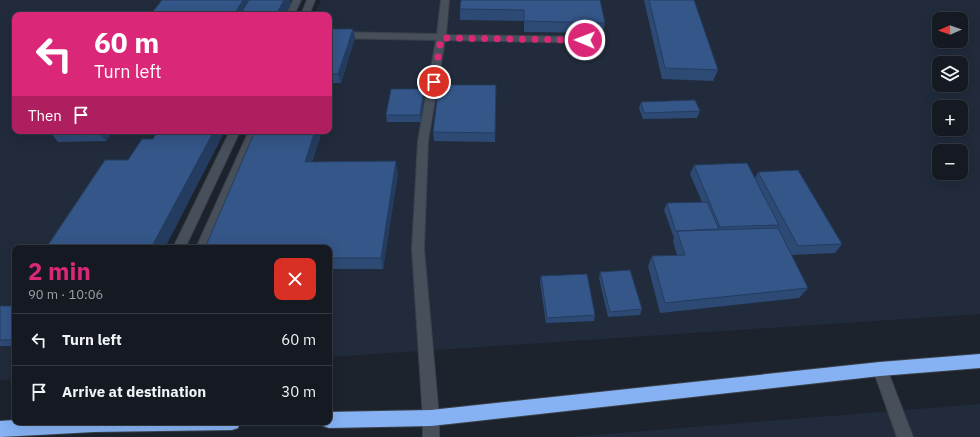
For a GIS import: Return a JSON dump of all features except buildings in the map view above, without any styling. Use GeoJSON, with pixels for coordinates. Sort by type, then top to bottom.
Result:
{"type":"FeatureCollection","features":[{"type":"Feature","properties":{"kind":"highway"},"geometry":{"type":"LineString","coordinates":[[332,420],[431,418],[880,369],[980,361]]}},
{"type":"Feature","properties":{"kind":"highway"},"geometry":{"type":"LineString","coordinates":[[0,429],[63,425]]}},
{"type":"Feature","properties":{"kind":"street"},"geometry":{"type":"LineString","coordinates":[[291,12],[297,0]]}},
{"type":"Feature","properties":{"kind":"street"},"geometry":{"type":"LineString","coordinates":[[305,12],[311,0]]}},
{"type":"Feature","properties":{"kind":"street"},"geometry":{"type":"LineString","coordinates":[[431,437],[431,418],[418,249],[423,141],[441,38],[445,0]]}},
{"type":"Feature","properties":{"kind":"street"},"geometry":{"type":"LineString","coordinates":[[332,35],[600,40]]}},
{"type":"Feature","properties":{"kind":"street"},"geometry":{"type":"LineString","coordinates":[[180,245],[234,134]]}},
{"type":"Feature","properties":{"kind":"street"},"geometry":{"type":"LineString","coordinates":[[203,245],[253,134]]}},
{"type":"Feature","properties":{"kind":"street"},"geometry":{"type":"LineString","coordinates":[[880,369],[905,437]]}},
{"type":"Feature","properties":{"kind":"shaded area"},"geometry":{"type":"Polygon","coordinates":[[[0,0],[266,0],[260,12],[12,12],[12,134],[194,134],[135,245],[12,245],[12,380],[0,380],[0,0]]]}},
{"type":"Feature","properties":{"kind":"shaded area"},"geometry":{"type":"Polygon","coordinates":[[[321,0],[980,0],[980,314],[332,357],[332,245],[218,245],[265,134],[332,134],[332,12],[315,12],[321,0]]]}},
{"type":"Feature","properties":{"kind":"shaded area"},"geometry":{"type":"Polygon","coordinates":[[[980,404],[980,437],[568,437],[619,433],[980,404]]]}},
{"type":"Feature","properties":{"kind":"route"},"geometry":{"type":"LineString","coordinates":[[434,82],[441,38],[585,40]]}}]}
